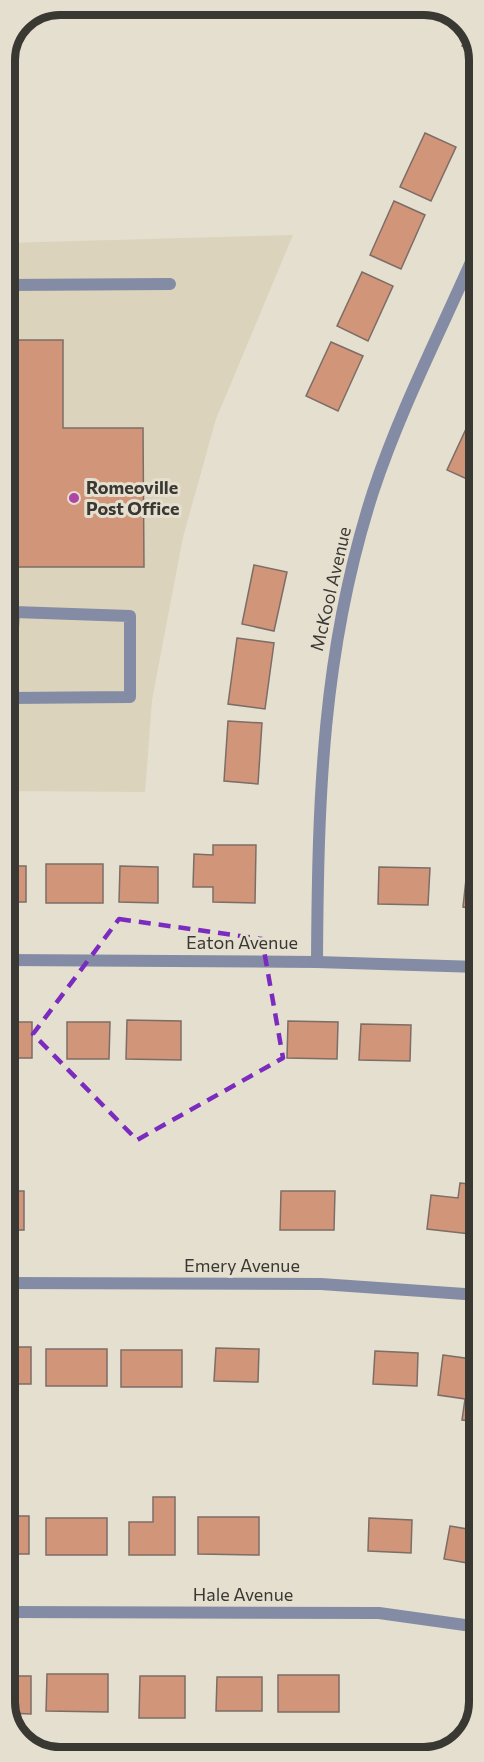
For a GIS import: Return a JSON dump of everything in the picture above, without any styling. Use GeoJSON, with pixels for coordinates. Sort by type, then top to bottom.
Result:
{"type":"FeatureCollection","features":[{"type":"Feature","properties":{"kind":"street","name":"McKool Avenue"},"geometry":{"type":"LineString","coordinates":[[317,962],[321,756],[328,690],[345,600],[381,472],[469,267]]}},
{"type":"Feature","properties":{"kind":"street"},"geometry":{"type":"LineString","coordinates":[[15,285],[170,284]]}},
{"type":"Feature","properties":{"kind":"street"},"geometry":{"type":"LineString","coordinates":[[15,612],[130,616],[130,697],[15,698]]}},
{"type":"Feature","properties":{"kind":"street","name":"Eaton Avenue"},"geometry":{"type":"LineString","coordinates":[[15,960],[317,962],[469,967]]}},
{"type":"Feature","properties":{"kind":"street","name":"Emery Avenue"},"geometry":{"type":"LineString","coordinates":[[15,1284],[321,1284],[469,1294]]}},
{"type":"Feature","properties":{"kind":"street","name":"Hale Avenue"},"geometry":{"type":"LineString","coordinates":[[15,1612],[379,1613],[469,1626]]}},
{"type":"Feature","properties":{"kind":"highlighted area"},"geometry":{"type":"Polygon","coordinates":[[[119,919],[262,939],[283,1058],[137,1140],[33,1034],[119,919]]]}},
{"type":"Feature","properties":{"kind":"shaded area"},"geometry":{"type":"Polygon","coordinates":[[[293,235],[216,419],[183,537],[152,700],[145,792],[15,791],[15,243],[293,235]]]}},
{"type":"Feature","properties":{"kind":"building"},"geometry":{"type":"Polygon","coordinates":[[[425,133],[456,147],[431,201],[400,187],[425,133]]]}},
{"type":"Feature","properties":{"kind":"building"},"geometry":{"type":"Polygon","coordinates":[[[394,201],[425,215],[401,269],[370,255],[394,201]]]}},
{"type":"Feature","properties":{"kind":"building"},"geometry":{"type":"Polygon","coordinates":[[[362,272],[393,286],[368,341],[337,326],[362,272]]]}},
{"type":"Feature","properties":{"kind":"building","name":"Romeoville Post Office"},"geometry":{"type":"Polygon","coordinates":[[[15,340],[63,340],[63,428],[143,428],[144,567],[15,567],[15,340]]]}},
{"type":"Feature","properties":{"kind":"building"},"geometry":{"type":"Polygon","coordinates":[[[331,342],[363,356],[338,411],[306,396],[331,342]]]}},
{"type":"Feature","properties":{"kind":"building"},"geometry":{"type":"Polygon","coordinates":[[[469,422],[469,480],[447,470],[469,422]]]}},
{"type":"Feature","properties":{"kind":"building"},"geometry":{"type":"Polygon","coordinates":[[[254,565],[287,572],[274,631],[242,624],[254,565]]]}},
{"type":"Feature","properties":{"kind":"building"},"geometry":{"type":"Polygon","coordinates":[[[237,638],[274,643],[265,709],[228,704],[237,638]]]}},
{"type":"Feature","properties":{"kind":"building"},"geometry":{"type":"Polygon","coordinates":[[[228,721],[262,723],[258,784],[224,781],[228,721]]]}},
{"type":"Feature","properties":{"kind":"building"},"geometry":{"type":"Polygon","coordinates":[[[213,845],[256,845],[255,903],[213,902],[213,887],[193,887],[194,854],[213,855],[213,845]]]}},
{"type":"Feature","properties":{"kind":"building"},"geometry":{"type":"Polygon","coordinates":[[[46,864],[103,864],[103,903],[46,903],[46,864]]]}},
{"type":"Feature","properties":{"kind":"building"},"geometry":{"type":"Polygon","coordinates":[[[15,866],[26,866],[26,902],[15,902],[15,866]]]}},
{"type":"Feature","properties":{"kind":"building"},"geometry":{"type":"Polygon","coordinates":[[[120,866],[158,867],[158,903],[119,902],[120,866]]]}},
{"type":"Feature","properties":{"kind":"building"},"geometry":{"type":"Polygon","coordinates":[[[379,867],[430,868],[428,905],[378,904],[379,867]]]}},
{"type":"Feature","properties":{"kind":"building"},"geometry":{"type":"Polygon","coordinates":[[[467,870],[469,870],[469,908],[463,907],[467,870]]]}},
{"type":"Feature","properties":{"kind":"building"},"geometry":{"type":"Polygon","coordinates":[[[127,1020],[181,1021],[181,1060],[126,1059],[127,1020]]]}},
{"type":"Feature","properties":{"kind":"building"},"geometry":{"type":"Polygon","coordinates":[[[288,1021],[338,1022],[337,1059],[287,1058],[288,1021]]]}},
{"type":"Feature","properties":{"kind":"building"},"geometry":{"type":"Polygon","coordinates":[[[15,1022],[32,1022],[32,1058],[15,1058],[15,1022]]]}},
{"type":"Feature","properties":{"kind":"building"},"geometry":{"type":"Polygon","coordinates":[[[67,1022],[110,1022],[109,1059],[67,1059],[67,1022]]]}},
{"type":"Feature","properties":{"kind":"building"},"geometry":{"type":"Polygon","coordinates":[[[361,1024],[411,1025],[410,1061],[359,1060],[361,1024]]]}},
{"type":"Feature","properties":{"kind":"building"},"geometry":{"type":"Polygon","coordinates":[[[460,1183],[469,1184],[469,1234],[427,1229],[431,1195],[458,1198],[460,1183]]]}},
{"type":"Feature","properties":{"kind":"building"},"geometry":{"type":"Polygon","coordinates":[[[15,1191],[24,1191],[24,1230],[15,1230],[15,1191]]]}},
{"type":"Feature","properties":{"kind":"building"},"geometry":{"type":"Polygon","coordinates":[[[281,1191],[335,1191],[334,1230],[280,1230],[281,1191]]]}},
{"type":"Feature","properties":{"kind":"building"},"geometry":{"type":"Polygon","coordinates":[[[15,1347],[31,1347],[31,1384],[15,1384],[15,1347]]]}},
{"type":"Feature","properties":{"kind":"building"},"geometry":{"type":"Polygon","coordinates":[[[216,1348],[259,1349],[258,1382],[214,1381],[216,1348]]]}},
{"type":"Feature","properties":{"kind":"building"},"geometry":{"type":"Polygon","coordinates":[[[46,1349],[107,1349],[107,1386],[46,1386],[46,1349]]]}},
{"type":"Feature","properties":{"kind":"building"},"geometry":{"type":"Polygon","coordinates":[[[121,1350],[182,1350],[182,1387],[121,1387],[121,1350]]]}},
{"type":"Feature","properties":{"kind":"building"},"geometry":{"type":"Polygon","coordinates":[[[375,1351],[418,1353],[417,1386],[373,1384],[375,1351]]]}},
{"type":"Feature","properties":{"kind":"building"},"geometry":{"type":"Polygon","coordinates":[[[443,1355],[469,1359],[469,1421],[462,1420],[465,1399],[438,1395],[443,1355]]]}},
{"type":"Feature","properties":{"kind":"building"},"geometry":{"type":"Polygon","coordinates":[[[153,1497],[175,1497],[175,1555],[129,1555],[129,1522],[153,1522],[153,1497]]]}},
{"type":"Feature","properties":{"kind":"building"},"geometry":{"type":"Polygon","coordinates":[[[15,1516],[29,1516],[29,1554],[15,1554],[15,1516]]]}},
{"type":"Feature","properties":{"kind":"building"},"geometry":{"type":"Polygon","coordinates":[[[198,1517],[259,1517],[259,1555],[198,1554],[198,1517]]]}},
{"type":"Feature","properties":{"kind":"building"},"geometry":{"type":"Polygon","coordinates":[[[46,1518],[107,1518],[107,1555],[46,1555],[46,1518]]]}},
{"type":"Feature","properties":{"kind":"building"},"geometry":{"type":"Polygon","coordinates":[[[369,1518],[412,1520],[411,1553],[368,1551],[369,1518]]]}},
{"type":"Feature","properties":{"kind":"building"},"geometry":{"type":"Polygon","coordinates":[[[450,1526],[469,1529],[469,1563],[444,1559],[450,1526]]]}},
{"type":"Feature","properties":{"kind":"building"},"geometry":{"type":"Polygon","coordinates":[[[47,1674],[108,1674],[108,1712],[46,1711],[47,1674]]]}},
{"type":"Feature","properties":{"kind":"building"},"geometry":{"type":"Polygon","coordinates":[[[278,1675],[339,1675],[339,1712],[278,1712],[278,1675]]]}},
{"type":"Feature","properties":{"kind":"building"},"geometry":{"type":"Polygon","coordinates":[[[15,1676],[31,1676],[31,1714],[17,1713],[15,1676]]]}},
{"type":"Feature","properties":{"kind":"building"},"geometry":{"type":"Polygon","coordinates":[[[140,1676],[185,1676],[185,1718],[139,1718],[140,1676]]]}},
{"type":"Feature","properties":{"kind":"building"},"geometry":{"type":"Polygon","coordinates":[[[217,1677],[262,1677],[262,1711],[216,1711],[217,1677]]]}},
{"type":"Feature","properties":{"kind":"place","name":"Romeoville Post Office"},"geometry":{"type":"Point","coordinates":[74,498]}}]}
